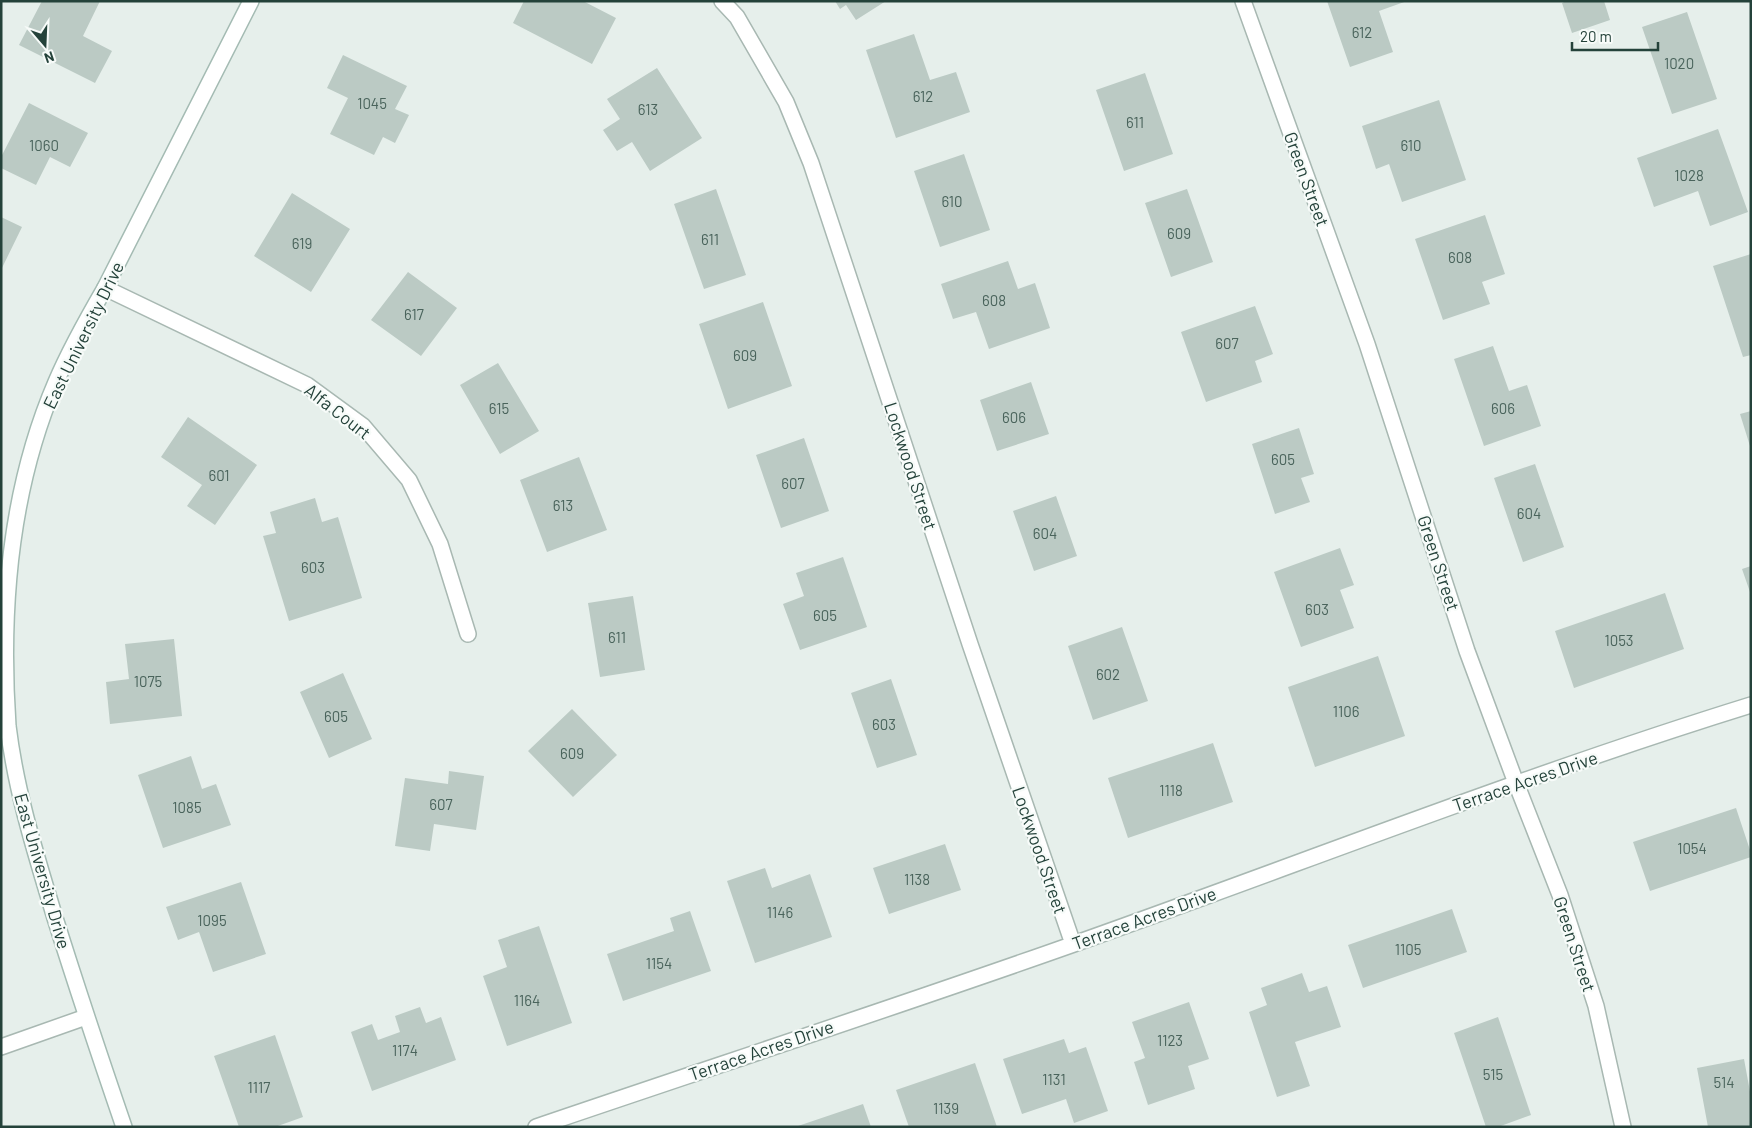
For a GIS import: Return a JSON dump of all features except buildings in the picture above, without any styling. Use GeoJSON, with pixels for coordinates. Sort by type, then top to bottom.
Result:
{"type":"FeatureCollection","features":[{"type":"Feature","properties":{"kind":"street","name":"East University Drive"},"geometry":{"type":"LineString","coordinates":[[124,1127],[86,1017],[31,840],[16,774],[7,717],[4,679],[3,630],[5,583],[22,483],[37,432],[63,367],[78,334],[105,288],[251,1]]}},
{"type":"Feature","properties":{"kind":"street","name":"Lockwood Street"},"geometry":{"type":"LineString","coordinates":[[722,1],[738,17],[786,102],[811,163],[970,644],[1072,944]]}},
{"type":"Feature","properties":{"kind":"street","name":"Green Street"},"geometry":{"type":"LineString","coordinates":[[1243,1],[1367,344],[1467,651],[1560,895],[1596,1006],[1623,1127]]}},
{"type":"Feature","properties":{"kind":"street","name":"Alfa Court"},"geometry":{"type":"LineString","coordinates":[[105,288],[307,385],[363,426],[409,480],[440,544],[468,634]]}},
{"type":"Feature","properties":{"kind":"street","name":"Terrace Acres Drive"},"geometry":{"type":"LineString","coordinates":[[536,1127],[1072,944],[1516,783],[1751,705]]}},
{"type":"Feature","properties":{"kind":"street"},"geometry":{"type":"LineString","coordinates":[[1,1047],[86,1017]]}}]}
